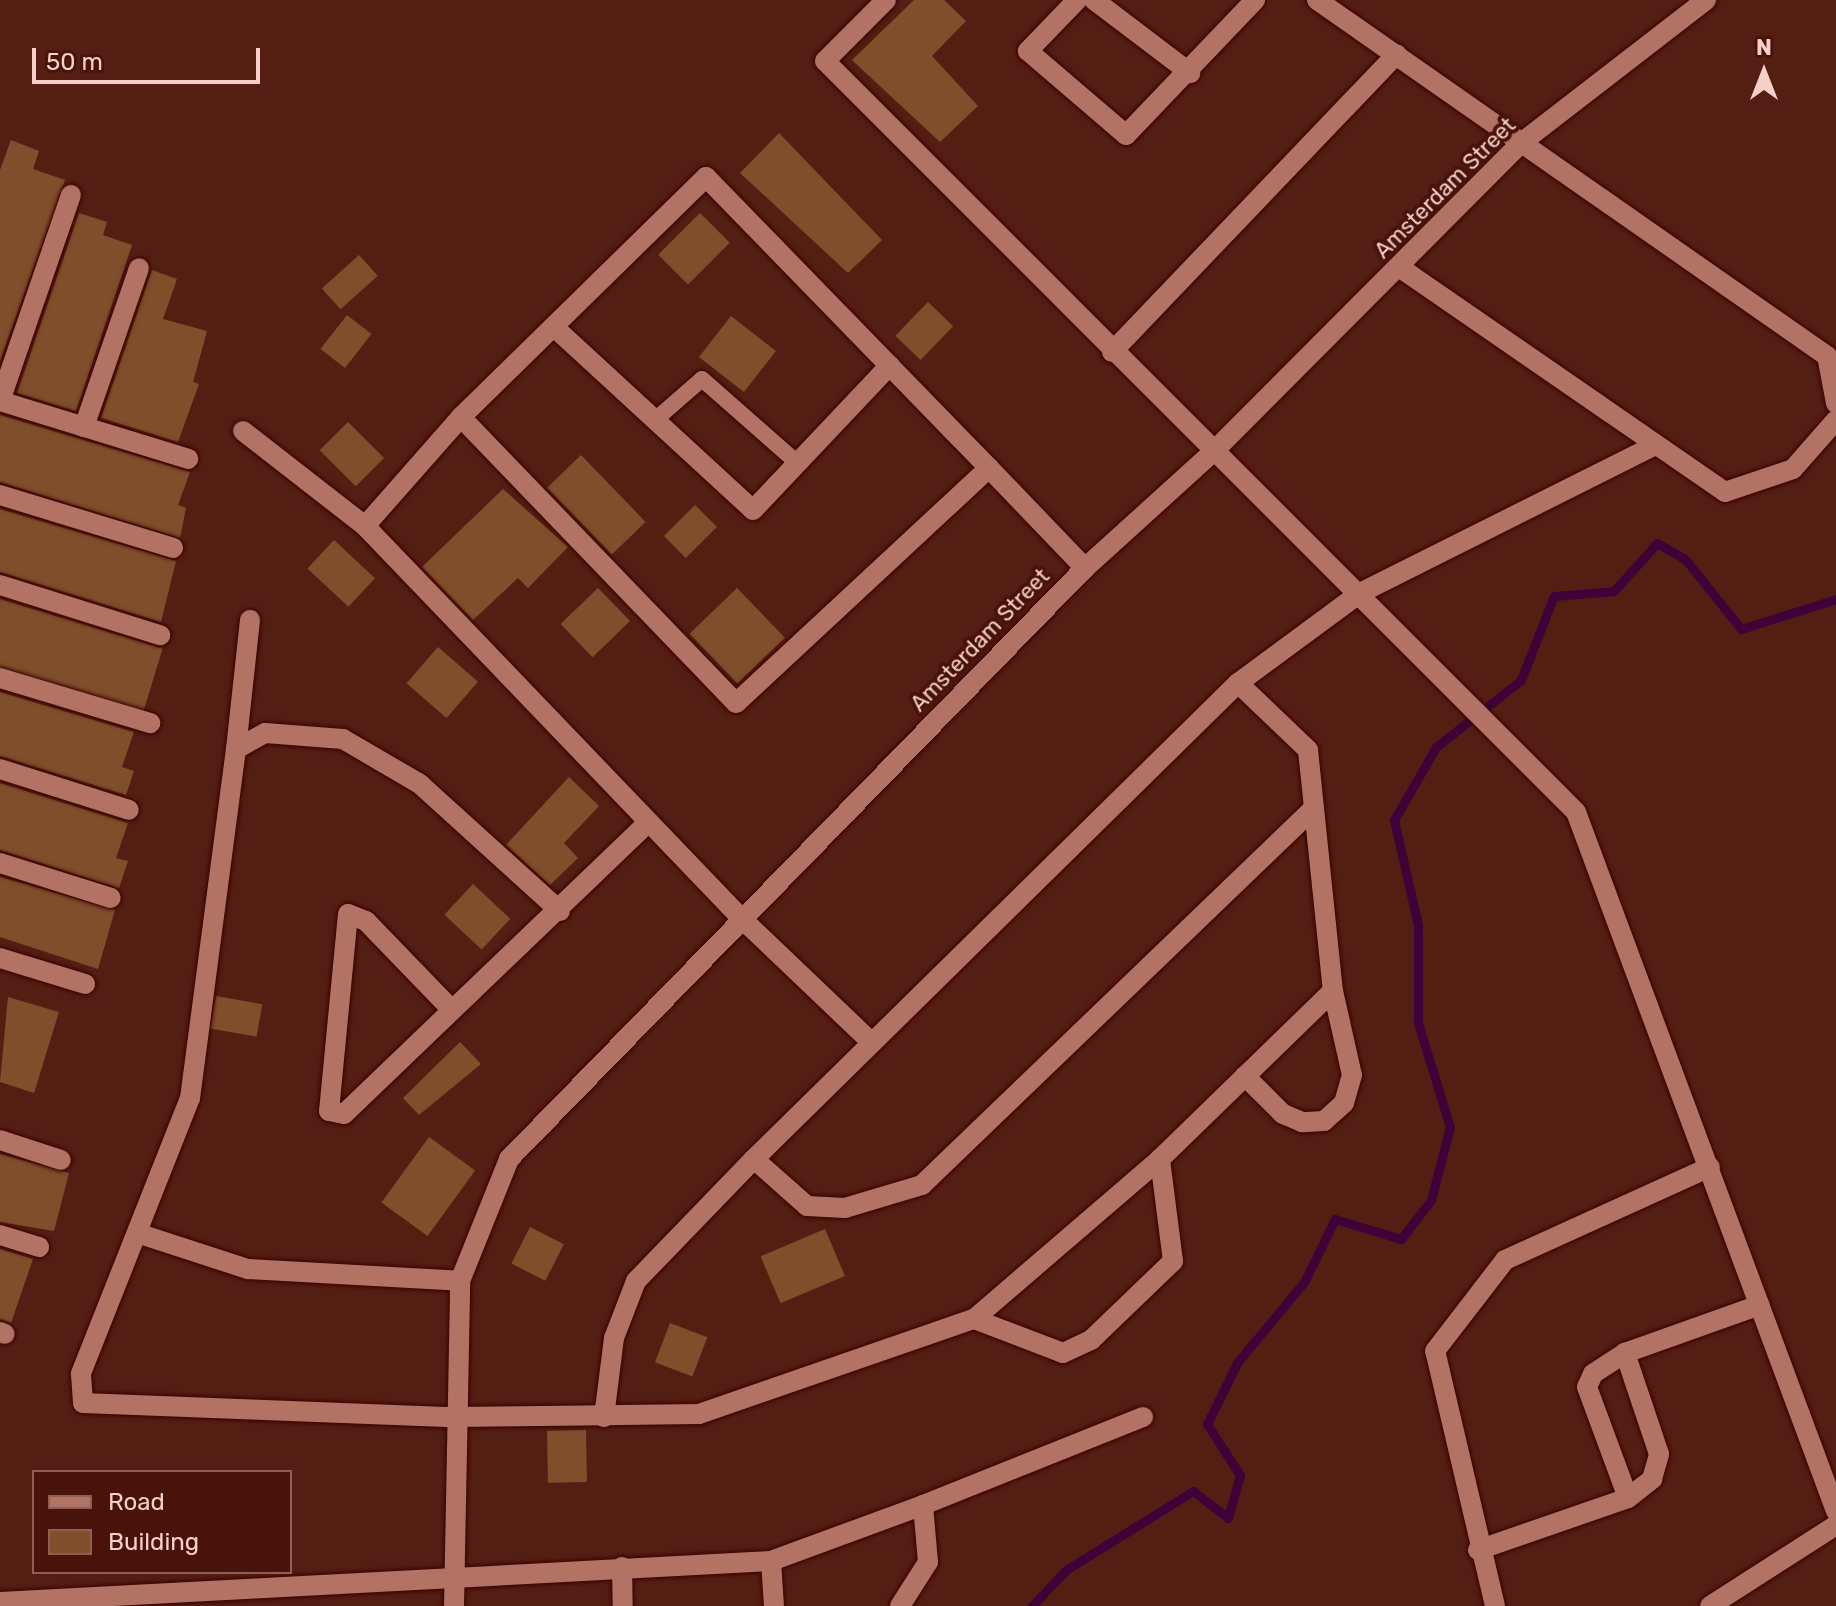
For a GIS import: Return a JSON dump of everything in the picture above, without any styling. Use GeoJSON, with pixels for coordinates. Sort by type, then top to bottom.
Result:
{"type":"FeatureCollection","features":[{"type":"Feature","properties":{"kind":"street"},"geometry":{"type":"LineString","coordinates":[[886,0],[825,61],[1112,352],[1360,593],[1576,812],[1836,1511]]}},
{"type":"Feature","properties":{"kind":"street"},"geometry":{"type":"LineString","coordinates":[[1077,0],[1028,51],[1126,135],[1190,73],[1255,0]]}},
{"type":"Feature","properties":{"kind":"street"},"geometry":{"type":"LineString","coordinates":[[1094,0],[1190,73]]}},
{"type":"Feature","properties":{"kind":"street"},"geometry":{"type":"LineString","coordinates":[[1317,0],[1827,356],[1836,403]]}},
{"type":"Feature","properties":{"kind":"street","name":"Amsterdam Street"},"geometry":{"type":"LineString","coordinates":[[454,1606],[453,1417],[460,1281],[509,1159],[1085,568],[1213,452],[1521,143],[1706,0]]}},
{"type":"Feature","properties":{"kind":"street"},"geometry":{"type":"LineString","coordinates":[[1112,352],[1397,54]]}},
{"type":"Feature","properties":{"kind":"street"},"geometry":{"type":"LineString","coordinates":[[365,526],[461,417],[706,177],[1085,568]]}},
{"type":"Feature","properties":{"kind":"street"},"geometry":{"type":"LineString","coordinates":[[71,195],[0,401],[188,459]]}},
{"type":"Feature","properties":{"kind":"street"},"geometry":{"type":"LineString","coordinates":[[1399,267],[1653,446],[1725,492],[1793,469],[1836,420]]}},
{"type":"Feature","properties":{"kind":"street"},"geometry":{"type":"LineString","coordinates":[[84,427],[139,268]]}},
{"type":"Feature","properties":{"kind":"street"},"geometry":{"type":"LineString","coordinates":[[554,327],[753,510],[794,460],[890,365]]}},
{"type":"Feature","properties":{"kind":"street"},"geometry":{"type":"LineString","coordinates":[[461,417],[736,703],[989,468]]}},
{"type":"Feature","properties":{"kind":"street"},"geometry":{"type":"LineString","coordinates":[[243,431],[365,526],[741,918],[870,1041]]}},
{"type":"Feature","properties":{"kind":"street"},"geometry":{"type":"LineString","coordinates":[[604,1417],[614,1338],[636,1281],[870,1041],[1238,683],[1360,593],[1653,446]]}},
{"type":"Feature","properties":{"kind":"street"},"geometry":{"type":"LineString","coordinates":[[0,495],[173,548]]}},
{"type":"Feature","properties":{"kind":"street"},"geometry":{"type":"LineString","coordinates":[[0,585],[160,635]]}},
{"type":"Feature","properties":{"kind":"street"},"geometry":{"type":"LineString","coordinates":[[250,620],[190,1098],[140,1234],[81,1374],[83,1403],[453,1417],[699,1414],[974,1319],[1160,1159],[1333,991]]}},
{"type":"Feature","properties":{"kind":"street"},"geometry":{"type":"LineString","coordinates":[[0,678],[150,723]]}},
{"type":"Feature","properties":{"kind":"street"},"geometry":{"type":"LineString","coordinates":[[1238,683],[1308,750],[1333,991],[1350,1062],[1344,1103],[1324,1121],[1302,1122],[1283,1114],[1245,1076]]}},
{"type":"Feature","properties":{"kind":"street"},"geometry":{"type":"LineString","coordinates":[[236,749],[265,733],[343,739],[420,784],[560,911]]}},
{"type":"Feature","properties":{"kind":"street"},"geometry":{"type":"LineString","coordinates":[[0,769],[129,810]]}},
{"type":"Feature","properties":{"kind":"street"},"geometry":{"type":"LineString","coordinates":[[754,1159],[807,1206],[845,1208],[922,1185],[1314,808]]}},
{"type":"Feature","properties":{"kind":"street"},"geometry":{"type":"LineString","coordinates":[[451,1009],[366,921],[348,914],[329,1111],[344,1114],[451,1009],[560,911],[648,822]]}},
{"type":"Feature","properties":{"kind":"street"},"geometry":{"type":"LineString","coordinates":[[0,863],[111,898]]}},
{"type":"Feature","properties":{"kind":"street"},"geometry":{"type":"LineString","coordinates":[[0,958],[85,984]]}},
{"type":"Feature","properties":{"kind":"street"},"geometry":{"type":"LineString","coordinates":[[0,1140],[61,1160]]}},
{"type":"Feature","properties":{"kind":"street"},"geometry":{"type":"LineString","coordinates":[[974,1319],[1063,1353],[1091,1340],[1173,1261],[1160,1159]]}},
{"type":"Feature","properties":{"kind":"street"},"geometry":{"type":"LineString","coordinates":[[1495,1606],[1478,1550],[1435,1351],[1505,1260],[1710,1167]]}},
{"type":"Feature","properties":{"kind":"street"},"geometry":{"type":"LineString","coordinates":[[140,1234],[248,1269],[460,1281]]}},
{"type":"Feature","properties":{"kind":"street"},"geometry":{"type":"LineString","coordinates":[[0,1235],[39,1247]]}},
{"type":"Feature","properties":{"kind":"street"},"geometry":{"type":"LineString","coordinates":[[1628,1498],[1587,1387],[1593,1374],[1625,1353],[1760,1305]]}},
{"type":"Feature","properties":{"kind":"street"},"geometry":{"type":"LineString","coordinates":[[1478,1550],[1628,1498],[1652,1479],[1659,1454],[1625,1353]]}},
{"type":"Feature","properties":{"kind":"street"},"geometry":{"type":"LineString","coordinates":[[0,1602],[275,1597],[453,1575],[771,1561],[923,1505],[1143,1417]]}},
{"type":"Feature","properties":{"kind":"street"},"geometry":{"type":"LineString","coordinates":[[900,1606],[928,1562],[923,1505]]}},
{"type":"Feature","properties":{"kind":"street"},"geometry":{"type":"LineString","coordinates":[[1710,1606],[1836,1525]]}},
{"type":"Feature","properties":{"kind":"street"},"geometry":{"type":"LineString","coordinates":[[771,1561],[774,1606]]}},
{"type":"Feature","properties":{"kind":"street"},"geometry":{"type":"LineString","coordinates":[[622,1567],[623,1606]]}},
{"type":"Feature","properties":{"kind":"lane"},"geometry":{"type":"LineString","coordinates":[[655,420],[702,379],[794,460]]}},
{"type":"Feature","properties":{"kind":"building"},"geometry":{"type":"Polygon","coordinates":[[[914,0],[944,0],[966,21],[932,56],[978,106],[940,142],[852,60],[914,0]]]}},
{"type":"Feature","properties":{"kind":"building"},"geometry":{"type":"Polygon","coordinates":[[[779,133],[882,240],[848,273],[740,173],[779,133]]]}},
{"type":"Feature","properties":{"kind":"building"},"geometry":{"type":"Polygon","coordinates":[[[11,140],[39,151],[33,169],[65,180],[0,361],[0,170],[11,140]]]}},
{"type":"Feature","properties":{"kind":"building"},"geometry":{"type":"Polygon","coordinates":[[[79,213],[107,222],[103,235],[132,245],[76,411],[17,393],[79,213]]]}},
{"type":"Feature","properties":{"kind":"building"},"geometry":{"type":"Polygon","coordinates":[[[700,213],[730,243],[688,284],[658,255],[700,213]]]}},
{"type":"Feature","properties":{"kind":"building"},"geometry":{"type":"Polygon","coordinates":[[[359,255],[378,276],[341,309],[322,288],[359,255]]]}},
{"type":"Feature","properties":{"kind":"building"},"geometry":{"type":"Polygon","coordinates":[[[152,270],[177,279],[163,319],[207,331],[193,382],[199,384],[178,442],[101,418],[152,270]]]}},
{"type":"Feature","properties":{"kind":"building"},"geometry":{"type":"Polygon","coordinates":[[[928,302],[953,326],[921,360],[895,336],[928,302]]]}},
{"type":"Feature","properties":{"kind":"building"},"geometry":{"type":"Polygon","coordinates":[[[347,315],[371,334],[345,368],[321,349],[347,315]]]}},
{"type":"Feature","properties":{"kind":"building"},"geometry":{"type":"Polygon","coordinates":[[[731,316],[776,351],[744,392],[699,357],[731,316]]]}},
{"type":"Feature","properties":{"kind":"building"},"geometry":{"type":"Polygon","coordinates":[[[0,415],[190,472],[178,505],[186,508],[180,538],[0,482],[0,415]]]}},
{"type":"Feature","properties":{"kind":"building"},"geometry":{"type":"Polygon","coordinates":[[[348,422],[384,458],[356,486],[320,450],[348,422]]]}},
{"type":"Feature","properties":{"kind":"building"},"geometry":{"type":"Polygon","coordinates":[[[581,455],[646,522],[612,555],[547,488],[581,455]]]}},
{"type":"Feature","properties":{"kind":"building"},"geometry":{"type":"Polygon","coordinates":[[[503,489],[568,547],[528,588],[518,578],[473,620],[422,567],[503,489]]]}},
{"type":"Feature","properties":{"kind":"building"},"geometry":{"type":"Polygon","coordinates":[[[695,505],[717,527],[686,558],[664,536],[695,505]]]}},
{"type":"Feature","properties":{"kind":"building"},"geometry":{"type":"Polygon","coordinates":[[[0,509],[176,561],[161,622],[0,572],[0,509]]]}},
{"type":"Feature","properties":{"kind":"building"},"geometry":{"type":"Polygon","coordinates":[[[334,540],[375,578],[348,607],[307,569],[334,540]]]}},
{"type":"Feature","properties":{"kind":"building"},"geometry":{"type":"Polygon","coordinates":[[[598,588],[630,621],[593,657],[561,624],[598,588]]]}},
{"type":"Feature","properties":{"kind":"building"},"geometry":{"type":"Polygon","coordinates":[[[737,588],[785,638],[737,683],[690,634],[737,588]]]}},
{"type":"Feature","properties":{"kind":"building"},"geometry":{"type":"Polygon","coordinates":[[[0,599],[163,649],[143,712],[0,668],[0,599]]]}},
{"type":"Feature","properties":{"kind":"building"},"geometry":{"type":"Polygon","coordinates":[[[438,647],[478,682],[447,718],[407,683],[438,647]]]}},
{"type":"Feature","properties":{"kind":"building"},"geometry":{"type":"Polygon","coordinates":[[[0,692],[134,732],[122,767],[134,771],[126,795],[0,756],[0,692]]]}},
{"type":"Feature","properties":{"kind":"building"},"geometry":{"type":"Polygon","coordinates":[[[569,777],[599,806],[564,843],[578,858],[550,885],[506,845],[569,777]]]}},
{"type":"Feature","properties":{"kind":"building"},"geometry":{"type":"Polygon","coordinates":[[[0,783],[128,823],[116,858],[128,861],[119,888],[0,850],[0,783]]]}},
{"type":"Feature","properties":{"kind":"building"},"geometry":{"type":"Polygon","coordinates":[[[0,877],[115,910],[98,969],[0,937],[0,877]]]}},
{"type":"Feature","properties":{"kind":"building"},"geometry":{"type":"Polygon","coordinates":[[[473,884],[510,919],[482,949],[444,915],[473,884]]]}},
{"type":"Feature","properties":{"kind":"building"},"geometry":{"type":"Polygon","coordinates":[[[216,996],[262,1004],[257,1037],[210,1028],[216,996]]]}},
{"type":"Feature","properties":{"kind":"building"},"geometry":{"type":"Polygon","coordinates":[[[8,997],[59,1012],[34,1093],[0,1082],[8,997]]]}},
{"type":"Feature","properties":{"kind":"building"},"geometry":{"type":"Polygon","coordinates":[[[460,1042],[481,1064],[419,1115],[403,1098],[460,1042]]]}},
{"type":"Feature","properties":{"kind":"building"},"geometry":{"type":"Polygon","coordinates":[[[429,1137],[475,1171],[428,1236],[381,1203],[429,1137]]]}},
{"type":"Feature","properties":{"kind":"building"},"geometry":{"type":"Polygon","coordinates":[[[0,1154],[69,1173],[54,1231],[0,1222],[0,1154]]]}},
{"type":"Feature","properties":{"kind":"building"},"geometry":{"type":"Polygon","coordinates":[[[530,1227],[564,1244],[545,1281],[511,1264],[530,1227]]]}},
{"type":"Feature","properties":{"kind":"building"},"geometry":{"type":"Polygon","coordinates":[[[825,1229],[845,1276],[780,1303],[761,1256],[825,1229]]]}},
{"type":"Feature","properties":{"kind":"building"},"geometry":{"type":"Polygon","coordinates":[[[0,1249],[33,1259],[11,1323],[0,1319],[0,1249]]]}},
{"type":"Feature","properties":{"kind":"building"},"geometry":{"type":"Polygon","coordinates":[[[670,1323],[707,1337],[692,1377],[655,1362],[670,1323]]]}},
{"type":"Feature","properties":{"kind":"building"},"geometry":{"type":"Polygon","coordinates":[[[586,1430],[587,1482],[548,1483],[547,1431],[586,1430]]]}},
{"type":"Feature","properties":{"kind":"waterway"},"geometry":{"type":"LineString","coordinates":[[1032,1606],[1066,1570],[1193,1491],[1228,1518],[1240,1475],[1207,1424],[1237,1363],[1304,1282],[1335,1219],[1401,1239],[1431,1200],[1450,1127],[1418,1023],[1418,925],[1394,820],[1436,747],[1521,680],[1554,596],[1614,591],[1657,543],[1685,559],[1741,629],[1836,599]]}}]}
